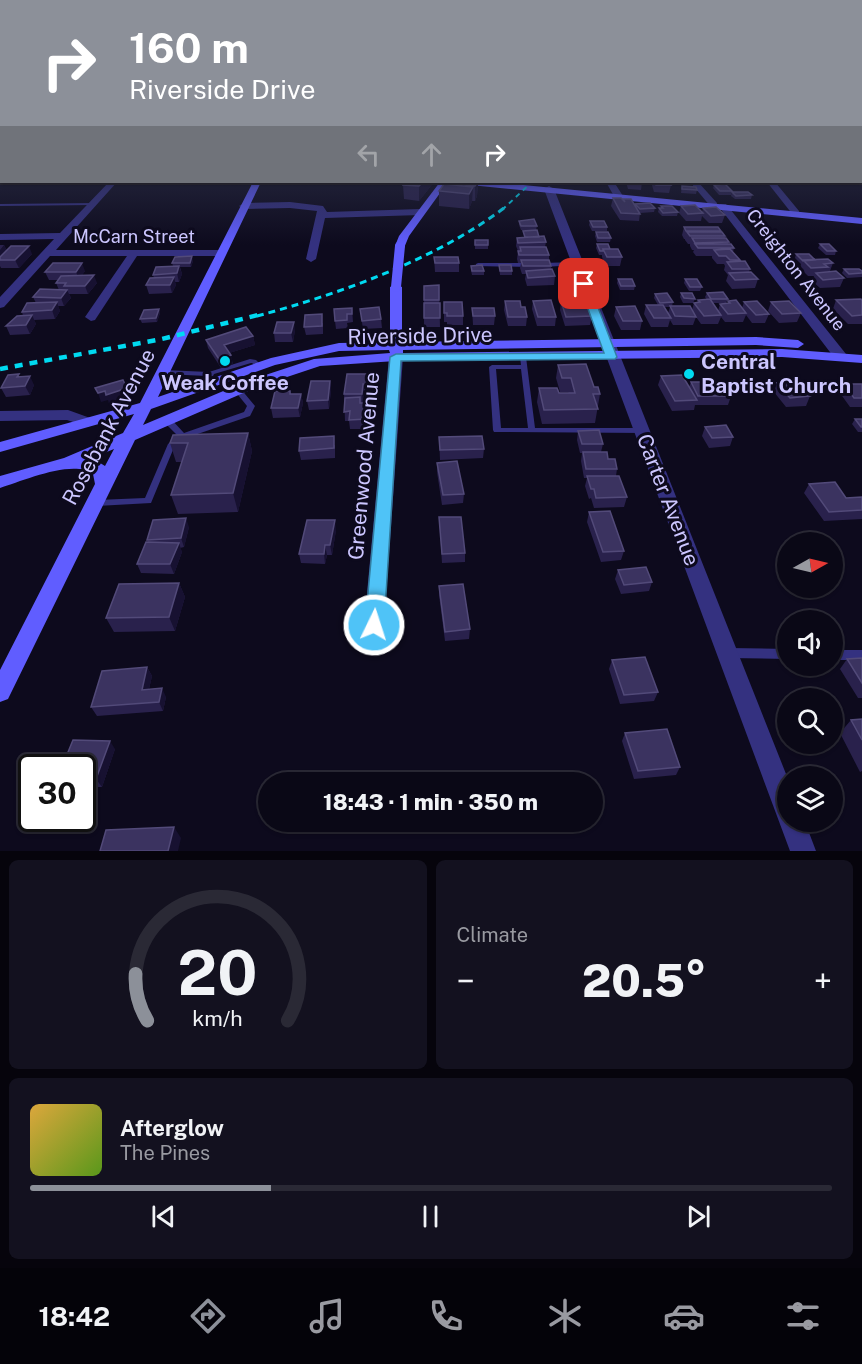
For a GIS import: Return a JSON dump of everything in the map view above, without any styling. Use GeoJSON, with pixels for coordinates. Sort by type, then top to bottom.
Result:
{"type":"FeatureCollection","features":[{"type":"Feature","properties":{"kind":"street"},"geometry":{"type":"LineString","coordinates":[[0,304],[112,183]]}},
{"type":"Feature","properties":{"kind":"street","name":"Rosebank Avenue"},"geometry":{"type":"LineString","coordinates":[[0,692],[103,484],[164,372],[256,183]]}},
{"type":"Feature","properties":{"kind":"street","name":"Greenwood Avenue"},"geometry":{"type":"LineString","coordinates":[[374,625],[396,351],[396,287],[400,246],[420,212],[443,183]]}},
{"type":"Feature","properties":{"kind":"street"},"geometry":{"type":"LineString","coordinates":[[469,185],[500,183],[862,221]]}},
{"type":"Feature","properties":{"kind":"street"},"geometry":{"type":"LineString","coordinates":[[611,183],[618,196]]}},
{"type":"Feature","properties":{"kind":"street","name":"Creighton Avenue"},"geometry":{"type":"LineString","coordinates":[[695,183],[718,206],[837,352]]}},
{"type":"Feature","properties":{"kind":"street","name":"Creighton Avenue"},"geometry":{"type":"LineString","coordinates":[[772,183],[796,213]]}},
{"type":"Feature","properties":{"kind":"street","name":"Carter Avenue"},"geometry":{"type":"LineString","coordinates":[[549,189],[608,350],[642,431],[777,783]]}},
{"type":"Feature","properties":{"kind":"street"},"geometry":{"type":"LineString","coordinates":[[244,206],[315,206],[322,211],[311,259]]}},
{"type":"Feature","properties":{"kind":"street"},"geometry":{"type":"LineString","coordinates":[[320,215],[420,212]]}},
{"type":"Feature","properties":{"kind":"street","name":"McCarn Street"},"geometry":{"type":"LineString","coordinates":[[0,237],[62,236]]}},
{"type":"Feature","properties":{"kind":"street","name":"McCarn Street"},"geometry":{"type":"LineString","coordinates":[[47,253],[220,253]]}},
{"type":"Feature","properties":{"kind":"street"},"geometry":{"type":"LineString","coordinates":[[91,317],[135,253]]}},
{"type":"Feature","properties":{"kind":"street","name":"Riverside Drive"},"geometry":{"type":"LineString","coordinates":[[0,447],[145,406],[217,378],[318,350],[523,356],[608,350],[782,353],[862,350]]}},
{"type":"Feature","properties":{"kind":"street","name":"Riverside Drive"},"geometry":{"type":"LineString","coordinates":[[0,482],[69,462],[292,369],[396,351]]}},
{"type":"Feature","properties":{"kind":"street","name":"Riverside Drive"},"geometry":{"type":"LineString","coordinates":[[837,352],[862,359]]}},
{"type":"Feature","properties":{"kind":"street"},"geometry":{"type":"LineString","coordinates":[[217,378],[238,390]]}},
{"type":"Feature","properties":{"kind":"street"},"geometry":{"type":"LineString","coordinates":[[0,416],[68,415],[88,422]]}},
{"type":"Feature","properties":{"kind":"street"},"geometry":{"type":"LineString","coordinates":[[69,462],[89,463],[100,471],[103,484]]}},
{"type":"Feature","properties":{"kind":"street"},"geometry":{"type":"LineString","coordinates":[[796,832],[803,851]]}},
{"type":"Feature","properties":{"kind":"lane"},"geometry":{"type":"LineString","coordinates":[[0,205],[92,204]]}},
{"type":"Feature","properties":{"kind":"lane"},"geometry":{"type":"LineString","coordinates":[[478,265],[577,264]]}},
{"type":"Feature","properties":{"kind":"lane"},"geometry":{"type":"LineString","coordinates":[[532,430],[523,356],[492,367],[497,430],[642,431]]}},
{"type":"Feature","properties":{"kind":"lane"},"geometry":{"type":"LineString","coordinates":[[164,372],[217,378]]}},
{"type":"Feature","properties":{"kind":"lane"},"geometry":{"type":"LineString","coordinates":[[94,503],[148,501],[172,444],[183,436],[247,414],[251,406],[238,390]]}},
{"type":"Feature","properties":{"kind":"lane"},"geometry":{"type":"LineString","coordinates":[[168,421],[183,436]]}},
{"type":"Feature","properties":{"kind":"lane"},"geometry":{"type":"LineString","coordinates":[[727,653],[777,654]]}},
{"type":"Feature","properties":{"kind":"lane"},"geometry":{"type":"LineString","coordinates":[[843,655],[862,655]]}},
{"type":"Feature","properties":{"kind":"building"},"geometry":{"type":"Polygon","coordinates":[[[404,183],[422,183],[419,186],[403,185],[404,183]]]}},
{"type":"Feature","properties":{"kind":"building"},"geometry":{"type":"Polygon","coordinates":[[[455,183],[477,183],[475,186],[455,183]]]}},
{"type":"Feature","properties":{"kind":"building"},"geometry":{"type":"Polygon","coordinates":[[[655,183],[670,183],[671,185],[656,185],[655,183]]]}},
{"type":"Feature","properties":{"kind":"building"},"geometry":{"type":"Polygon","coordinates":[[[444,184],[473,187],[469,194],[439,191],[444,184]]]}},
{"type":"Feature","properties":{"kind":"building"},"geometry":{"type":"Polygon","coordinates":[[[725,184],[732,191],[720,191],[714,185],[725,184]]]}},
{"type":"Feature","properties":{"kind":"building"},"geometry":{"type":"Polygon","coordinates":[[[682,186],[696,187],[697,190],[682,189],[682,186]]]}},
{"type":"Feature","properties":{"kind":"building"},"geometry":{"type":"Polygon","coordinates":[[[732,192],[748,192],[752,195],[736,196],[732,192]]]}},
{"type":"Feature","properties":{"kind":"building"},"geometry":{"type":"Polygon","coordinates":[[[613,198],[621,198],[625,202],[623,199],[631,199],[640,214],[621,213],[613,198]]]}},
{"type":"Feature","properties":{"kind":"building"},"geometry":{"type":"Polygon","coordinates":[[[650,203],[655,208],[640,209],[635,204],[650,203]]]}},
{"type":"Feature","properties":{"kind":"building"},"geometry":{"type":"Polygon","coordinates":[[[695,205],[703,213],[688,214],[681,206],[695,205]]]}},
{"type":"Feature","properties":{"kind":"building"},"geometry":{"type":"Polygon","coordinates":[[[661,206],[672,206],[678,212],[663,213],[659,208],[663,208],[661,206]]]}},
{"type":"Feature","properties":{"kind":"building"},"geometry":{"type":"Polygon","coordinates":[[[716,207],[725,215],[711,216],[703,208],[716,207]]]}},
{"type":"Feature","properties":{"kind":"building"},"geometry":{"type":"Polygon","coordinates":[[[534,219],[537,226],[521,226],[519,221],[534,219]]]}},
{"type":"Feature","properties":{"kind":"building"},"geometry":{"type":"Polygon","coordinates":[[[590,221],[604,221],[607,227],[593,227],[590,221]]]}},
{"type":"Feature","properties":{"kind":"building"},"geometry":{"type":"Polygon","coordinates":[[[684,227],[718,227],[721,231],[686,231],[684,227]]]}},
{"type":"Feature","properties":{"kind":"building"},"geometry":{"type":"Polygon","coordinates":[[[537,230],[539,237],[525,237],[523,231],[537,230]]]}},
{"type":"Feature","properties":{"kind":"building"},"geometry":{"type":"Polygon","coordinates":[[[596,232],[608,232],[611,238],[598,238],[596,232]]]}},
{"type":"Feature","properties":{"kind":"building"},"geometry":{"type":"Polygon","coordinates":[[[687,232],[722,232],[725,236],[690,236],[687,232]]]}},
{"type":"Feature","properties":{"kind":"building"},"geometry":{"type":"Polygon","coordinates":[[[544,236],[546,242],[518,243],[517,238],[544,236]]]}},
{"type":"Feature","properties":{"kind":"building"},"geometry":{"type":"Polygon","coordinates":[[[692,238],[726,238],[729,242],[695,243],[692,238]]]}},
{"type":"Feature","properties":{"kind":"building"},"geometry":{"type":"Polygon","coordinates":[[[475,240],[488,240],[488,245],[475,245],[475,240]]]}},
{"type":"Feature","properties":{"kind":"building"},"geometry":{"type":"Polygon","coordinates":[[[597,244],[608,244],[610,249],[600,251],[597,244]]]}},
{"type":"Feature","properties":{"kind":"building"},"geometry":{"type":"Polygon","coordinates":[[[695,244],[731,244],[734,248],[698,248],[695,244]]]}},
{"type":"Feature","properties":{"kind":"building"},"geometry":{"type":"Polygon","coordinates":[[[820,244],[829,244],[836,251],[827,251],[820,244]]]}},
{"type":"Feature","properties":{"kind":"building"},"geometry":{"type":"Polygon","coordinates":[[[11,246],[29,246],[15,260],[0,260],[0,257],[11,246]]]}},
{"type":"Feature","properties":{"kind":"building"},"geometry":{"type":"Polygon","coordinates":[[[520,247],[546,247],[549,255],[519,255],[520,247]]]}},
{"type":"Feature","properties":{"kind":"building"},"geometry":{"type":"Polygon","coordinates":[[[603,249],[618,249],[622,257],[607,257],[603,249]]]}},
{"type":"Feature","properties":{"kind":"building"},"geometry":{"type":"Polygon","coordinates":[[[730,249],[740,260],[730,260],[726,256],[719,256],[714,250],[730,249]]]}},
{"type":"Feature","properties":{"kind":"building"},"geometry":{"type":"Polygon","coordinates":[[[796,254],[809,254],[815,260],[803,261],[796,254]]]}},
{"type":"Feature","properties":{"kind":"building"},"geometry":{"type":"Polygon","coordinates":[[[192,256],[190,263],[172,263],[175,257],[192,256]]]}},
{"type":"Feature","properties":{"kind":"building"},"geometry":{"type":"Polygon","coordinates":[[[434,257],[458,257],[459,263],[435,263],[434,257]]]}},
{"type":"Feature","properties":{"kind":"building"},"geometry":{"type":"Polygon","coordinates":[[[828,259],[833,263],[824,264],[828,267],[811,268],[803,260],[828,259]]]}},
{"type":"Feature","properties":{"kind":"building"},"geometry":{"type":"Polygon","coordinates":[[[521,260],[549,260],[551,266],[523,266],[521,260]]]}},
{"type":"Feature","properties":{"kind":"building"},"geometry":{"type":"Polygon","coordinates":[[[745,261],[750,269],[732,269],[727,262],[745,261]]]}},
{"type":"Feature","properties":{"kind":"building"},"geometry":{"type":"Polygon","coordinates":[[[53,263],[82,263],[76,272],[45,272],[53,263]]]}},
{"type":"Feature","properties":{"kind":"building"},"geometry":{"type":"Polygon","coordinates":[[[482,265],[484,271],[472,271],[471,266],[482,265]]]}},
{"type":"Feature","properties":{"kind":"building"},"geometry":{"type":"Polygon","coordinates":[[[499,265],[511,265],[512,271],[500,271],[499,265]]]}},
{"type":"Feature","properties":{"kind":"building"},"geometry":{"type":"Polygon","coordinates":[[[179,266],[177,273],[153,275],[156,267],[179,266]]]}},
{"type":"Feature","properties":{"kind":"building"},"geometry":{"type":"Polygon","coordinates":[[[552,269],[555,276],[528,278],[526,271],[552,269]]]}},
{"type":"Feature","properties":{"kind":"building"},"geometry":{"type":"Polygon","coordinates":[[[844,269],[859,269],[862,273],[849,274],[844,269]]]}},
{"type":"Feature","properties":{"kind":"building"},"geometry":{"type":"Polygon","coordinates":[[[836,271],[844,278],[823,280],[816,273],[836,271]]]}},
{"type":"Feature","properties":{"kind":"building"},"geometry":{"type":"Polygon","coordinates":[[[751,272],[758,279],[735,280],[729,273],[751,272]]]}},
{"type":"Feature","properties":{"kind":"building"},"geometry":{"type":"Polygon","coordinates":[[[94,275],[85,286],[64,286],[66,283],[56,283],[61,276],[94,275]]]}},
{"type":"Feature","properties":{"kind":"building"},"geometry":{"type":"Polygon","coordinates":[[[174,277],[170,285],[146,285],[150,278],[174,277]]]}},
{"type":"Feature","properties":{"kind":"building"},"geometry":{"type":"Polygon","coordinates":[[[618,279],[632,279],[635,286],[621,286],[618,279]]]}},
{"type":"Feature","properties":{"kind":"building"},"geometry":{"type":"Polygon","coordinates":[[[685,279],[697,279],[702,287],[690,287],[685,279]]]}},
{"type":"Feature","properties":{"kind":"building"},"geometry":{"type":"Polygon","coordinates":[[[439,285],[439,300],[424,300],[424,286],[439,285]]]}},
{"type":"Feature","properties":{"kind":"building"},"geometry":{"type":"Polygon","coordinates":[[[40,289],[67,290],[61,298],[33,297],[40,289]]]}},
{"type":"Feature","properties":{"kind":"building"},"geometry":{"type":"Polygon","coordinates":[[[723,292],[728,299],[711,299],[707,293],[723,292]]]}},
{"type":"Feature","properties":{"kind":"building"},"geometry":{"type":"Polygon","coordinates":[[[667,293],[673,302],[660,303],[655,294],[667,293]]]}},
{"type":"Feature","properties":{"kind":"building"},"geometry":{"type":"Polygon","coordinates":[[[681,293],[692,293],[695,299],[684,298],[681,293]]]}},
{"type":"Feature","properties":{"kind":"building"},"geometry":{"type":"Polygon","coordinates":[[[710,299],[721,315],[704,316],[694,303],[700,302],[698,300],[710,299]]]}},
{"type":"Feature","properties":{"kind":"building"},"geometry":{"type":"Polygon","coordinates":[[[861,299],[862,315],[852,316],[836,300],[861,299]]]}},
{"type":"Feature","properties":{"kind":"building"},"geometry":{"type":"Polygon","coordinates":[[[551,300],[556,317],[538,317],[533,301],[551,300]]]}},
{"type":"Feature","properties":{"kind":"building"},"geometry":{"type":"Polygon","coordinates":[[[736,300],[746,313],[728,314],[720,304],[730,303],[728,301],[736,300]]]}},
{"type":"Feature","properties":{"kind":"building"},"geometry":{"type":"Polygon","coordinates":[[[505,301],[520,301],[521,307],[525,307],[527,317],[508,317],[505,301]]]}},
{"type":"Feature","properties":{"kind":"building"},"geometry":{"type":"Polygon","coordinates":[[[561,301],[579,301],[581,307],[588,307],[592,316],[566,317],[561,301]]]}},
{"type":"Feature","properties":{"kind":"building"},"geometry":{"type":"Polygon","coordinates":[[[757,301],[769,314],[756,315],[744,302],[757,301]]]}},
{"type":"Feature","properties":{"kind":"building"},"geometry":{"type":"Polygon","coordinates":[[[789,301],[801,313],[782,314],[771,302],[789,301]]]}},
{"type":"Feature","properties":{"kind":"building"},"geometry":{"type":"Polygon","coordinates":[[[57,302],[52,310],[22,312],[27,303],[57,302]]]}},
{"type":"Feature","properties":{"kind":"building"},"geometry":{"type":"Polygon","coordinates":[[[444,302],[462,302],[463,316],[447,316],[447,313],[444,313],[444,302]]]}},
{"type":"Feature","properties":{"kind":"building"},"geometry":{"type":"Polygon","coordinates":[[[424,303],[440,303],[440,318],[424,318],[424,303]]]}},
{"type":"Feature","properties":{"kind":"building"},"geometry":{"type":"Polygon","coordinates":[[[646,305],[663,305],[671,318],[654,318],[646,305]]]}},
{"type":"Feature","properties":{"kind":"building"},"geometry":{"type":"Polygon","coordinates":[[[635,306],[642,321],[623,321],[616,307],[635,306]]]}},
{"type":"Feature","properties":{"kind":"building"},"geometry":{"type":"Polygon","coordinates":[[[670,306],[690,306],[696,317],[675,316],[670,306]]]}},
{"type":"Feature","properties":{"kind":"building"},"geometry":{"type":"Polygon","coordinates":[[[379,307],[381,319],[362,321],[360,309],[379,307]]]}},
{"type":"Feature","properties":{"kind":"building"},"geometry":{"type":"Polygon","coordinates":[[[352,308],[352,314],[347,314],[347,320],[335,321],[334,309],[352,308]]]}},
{"type":"Feature","properties":{"kind":"building"},"geometry":{"type":"Polygon","coordinates":[[[472,308],[494,308],[495,316],[473,316],[472,308]]]}},
{"type":"Feature","properties":{"kind":"building"},"geometry":{"type":"Polygon","coordinates":[[[159,309],[156,318],[140,319],[144,310],[159,309]]]}},
{"type":"Feature","properties":{"kind":"building"},"geometry":{"type":"Polygon","coordinates":[[[322,314],[322,326],[304,327],[305,315],[322,314]]]}},
{"type":"Feature","properties":{"kind":"building"},"geometry":{"type":"Polygon","coordinates":[[[32,315],[26,325],[6,326],[17,316],[32,315]]]}},
{"type":"Feature","properties":{"kind":"building"},"geometry":{"type":"Polygon","coordinates":[[[277,322],[294,322],[291,333],[274,333],[277,322]]]}},
{"type":"Feature","properties":{"kind":"building"},"geometry":{"type":"Polygon","coordinates":[[[246,327],[253,336],[224,345],[231,355],[219,359],[206,340],[246,327]]]}},
{"type":"Feature","properties":{"kind":"building"},"geometry":{"type":"Polygon","coordinates":[[[586,364],[594,387],[598,387],[600,394],[593,394],[598,409],[544,410],[539,388],[557,388],[559,393],[575,393],[571,378],[562,378],[558,365],[586,364]]]}},
{"type":"Feature","properties":{"kind":"building"},"geometry":{"type":"Polygon","coordinates":[[[19,374],[17,377],[30,376],[25,386],[1,388],[8,375],[19,374]]]}},
{"type":"Feature","properties":{"kind":"building"},"geometry":{"type":"Polygon","coordinates":[[[347,374],[370,374],[369,384],[363,384],[362,394],[344,394],[347,374]]]}},
{"type":"Feature","properties":{"kind":"building"},"geometry":{"type":"Polygon","coordinates":[[[682,375],[697,400],[675,401],[661,376],[682,375]]]}},
{"type":"Feature","properties":{"kind":"building"},"geometry":{"type":"Polygon","coordinates":[[[123,380],[127,388],[106,395],[105,391],[98,393],[95,388],[123,380]]]}},
{"type":"Feature","properties":{"kind":"building"},"geometry":{"type":"Polygon","coordinates":[[[311,381],[330,381],[328,400],[307,401],[311,381]]]}},
{"type":"Feature","properties":{"kind":"building"},"geometry":{"type":"Polygon","coordinates":[[[691,382],[724,382],[731,396],[698,396],[691,382]]]}},
{"type":"Feature","properties":{"kind":"building"},"geometry":{"type":"Polygon","coordinates":[[[797,382],[810,396],[790,398],[777,383],[797,382]]]}},
{"type":"Feature","properties":{"kind":"building"},"geometry":{"type":"Polygon","coordinates":[[[844,384],[862,384],[862,398],[854,398],[844,384]]]}},
{"type":"Feature","properties":{"kind":"building"},"geometry":{"type":"Polygon","coordinates":[[[275,391],[301,394],[298,408],[271,408],[275,391]]]}},
{"type":"Feature","properties":{"kind":"building"},"geometry":{"type":"Polygon","coordinates":[[[360,397],[360,403],[367,403],[367,419],[349,420],[350,411],[344,412],[345,398],[360,397]]]}},
{"type":"Feature","properties":{"kind":"building"},"geometry":{"type":"Polygon","coordinates":[[[855,419],[862,419],[862,427],[861,427],[855,419]]]}},
{"type":"Feature","properties":{"kind":"building"},"geometry":{"type":"Polygon","coordinates":[[[726,425],[733,437],[712,438],[705,427],[726,425]]]}},
{"type":"Feature","properties":{"kind":"building"},"geometry":{"type":"Polygon","coordinates":[[[599,430],[603,444],[582,444],[578,431],[599,430]]]}},
{"type":"Feature","properties":{"kind":"building"},"geometry":{"type":"Polygon","coordinates":[[[248,433],[233,493],[171,495],[188,443],[170,443],[173,435],[248,433]]]}},
{"type":"Feature","properties":{"kind":"building"},"geometry":{"type":"Polygon","coordinates":[[[334,436],[334,448],[299,451],[300,438],[334,436]]]}},
{"type":"Feature","properties":{"kind":"building"},"geometry":{"type":"Polygon","coordinates":[[[482,436],[484,449],[440,450],[439,437],[482,436]]]}},
{"type":"Feature","properties":{"kind":"building"},"geometry":{"type":"Polygon","coordinates":[[[583,452],[607,452],[608,459],[615,459],[617,469],[586,469],[583,452]]]}},
{"type":"Feature","properties":{"kind":"building"},"geometry":{"type":"Polygon","coordinates":[[[457,461],[464,494],[443,495],[437,463],[457,461]]]}},
{"type":"Feature","properties":{"kind":"building"},"geometry":{"type":"Polygon","coordinates":[[[587,476],[619,476],[627,497],[596,498],[587,476]]]}},
{"type":"Feature","properties":{"kind":"building"},"geometry":{"type":"Polygon","coordinates":[[[835,482],[846,498],[862,497],[862,510],[829,512],[809,484],[835,482]]]}},
{"type":"Feature","properties":{"kind":"building"},"geometry":{"type":"Polygon","coordinates":[[[610,511],[624,551],[603,552],[589,512],[610,511]]]}},
{"type":"Feature","properties":{"kind":"building"},"geometry":{"type":"Polygon","coordinates":[[[439,517],[461,517],[465,553],[442,554],[439,517]]]}},
{"type":"Feature","properties":{"kind":"building"},"geometry":{"type":"Polygon","coordinates":[[[186,518],[181,538],[147,540],[153,520],[186,518]]]}},
{"type":"Feature","properties":{"kind":"building"},"geometry":{"type":"Polygon","coordinates":[[[307,520],[335,520],[330,545],[325,545],[324,554],[299,554],[307,520]]]}},
{"type":"Feature","properties":{"kind":"building"},"geometry":{"type":"Polygon","coordinates":[[[146,542],[179,543],[170,564],[137,564],[146,542]]]}},
{"type":"Feature","properties":{"kind":"building"},"geometry":{"type":"Polygon","coordinates":[[[646,567],[652,582],[624,585],[618,570],[646,567]]]}},
{"type":"Feature","properties":{"kind":"building"},"geometry":{"type":"Polygon","coordinates":[[[179,583],[169,617],[106,618],[119,584],[179,583]]]}},
{"type":"Feature","properties":{"kind":"building"},"geometry":{"type":"Polygon","coordinates":[[[463,584],[470,629],[445,632],[439,586],[463,584]]]}},
{"type":"Feature","properties":{"kind":"building"},"geometry":{"type":"Polygon","coordinates":[[[645,657],[658,692],[624,695],[612,660],[645,657]]]}},
{"type":"Feature","properties":{"kind":"building"},"geometry":{"type":"Polygon","coordinates":[[[862,658],[862,683],[847,659],[862,658]]]}},
{"type":"Feature","properties":{"kind":"building"},"geometry":{"type":"Polygon","coordinates":[[[147,667],[142,690],[162,688],[159,702],[91,707],[102,671],[147,667]]]}},
{"type":"Feature","properties":{"kind":"building"},"geometry":{"type":"Polygon","coordinates":[[[862,719],[862,740],[851,720],[862,719]]]}},
{"type":"Feature","properties":{"kind":"building"},"geometry":{"type":"Polygon","coordinates":[[[667,729],[680,767],[638,771],[625,733],[667,729]]]}},
{"type":"Feature","properties":{"kind":"building"},"geometry":{"type":"Polygon","coordinates":[[[73,740],[110,741],[96,779],[96,754],[67,754],[73,740]]]}},
{"type":"Feature","properties":{"kind":"building"},"geometry":{"type":"Polygon","coordinates":[[[174,827],[168,851],[100,851],[106,830],[174,827]]]}},
{"type":"Feature","properties":{"kind":"railway"},"geometry":{"type":"LineString","coordinates":[[502,210],[531,183]]}},
{"type":"Feature","properties":{"kind":"railway"},"geometry":{"type":"LineString","coordinates":[[257,316],[353,286],[385,273],[448,244],[504,208]]}},
{"type":"Feature","properties":{"kind":"railway"},"geometry":{"type":"LineString","coordinates":[[0,369],[162,339],[262,314]]}},
{"type":"Feature","properties":{"kind":"place","name":"Weak Coffee"},"geometry":{"type":"Point","coordinates":[225,361]}},
{"type":"Feature","properties":{"kind":"place","name":"Central Baptist Church"},"geometry":{"type":"Point","coordinates":[689,374]}},
{"type":"Feature","properties":{"kind":"route"},"geometry":{"type":"LineString","coordinates":[[374,625],[396,357],[611,357],[584,284]]}}]}
